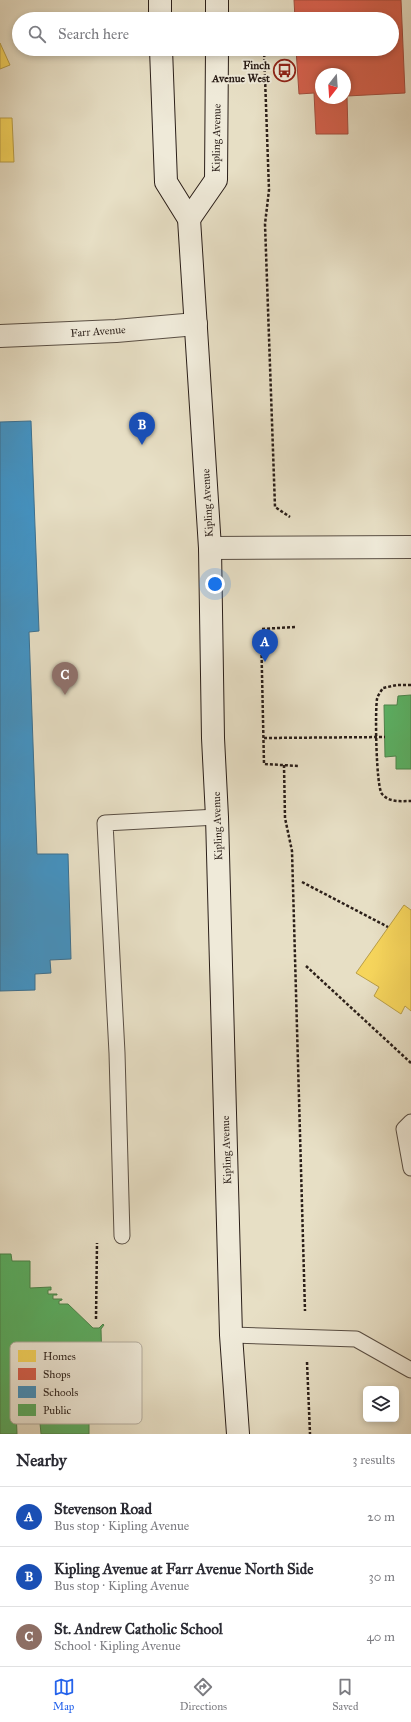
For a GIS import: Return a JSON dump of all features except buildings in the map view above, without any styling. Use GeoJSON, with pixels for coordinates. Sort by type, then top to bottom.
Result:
{"type":"FeatureCollection","features":[{"type":"Feature","properties":{"kind":"main road"},"geometry":{"type":"LineString","coordinates":[[160,0],[160,12]]}},
{"type":"Feature","properties":{"kind":"main road"},"geometry":{"type":"LineString","coordinates":[[217,0],[217,12]]}},
{"type":"Feature","properties":{"kind":"main road","name":"Kipling Avenue"},"geometry":{"type":"LineString","coordinates":[[161,56],[166,182],[189,219],[210,548],[213,738],[217,817],[231,1335],[238,1434]]}},
{"type":"Feature","properties":{"kind":"main road","name":"Kipling Avenue"},"geometry":{"type":"LineString","coordinates":[[189,219],[216,180],[217,56]]}},
{"type":"Feature","properties":{"kind":"main road","name":"Farr Avenue"},"geometry":{"type":"LineString","coordinates":[[0,336],[116,331],[196,324]]}},
{"type":"Feature","properties":{"kind":"main road"},"geometry":{"type":"LineString","coordinates":[[210,548],[411,547]]}},
{"type":"Feature","properties":{"kind":"lane"},"geometry":{"type":"LineString","coordinates":[[122,1236],[117,1053],[105,823],[217,817]]}},
{"type":"Feature","properties":{"kind":"lane"},"geometry":{"type":"LineString","coordinates":[[411,1122],[404,1129],[411,1168]]}},
{"type":"Feature","properties":{"kind":"lane"},"geometry":{"type":"LineString","coordinates":[[231,1335],[356,1339],[411,1370]]}},
{"type":"Feature","properties":{"kind":"path"},"geometry":{"type":"LineString","coordinates":[[264,56],[269,190],[265,224],[275,507],[290,517]]}},
{"type":"Feature","properties":{"kind":"path"},"geometry":{"type":"LineString","coordinates":[[295,627],[260,629],[264,764],[299,766]]}},
{"type":"Feature","properties":{"kind":"path"},"geometry":{"type":"LineString","coordinates":[[411,685],[397,685],[383,688],[377,699],[378,784],[381,794],[391,801],[411,801]]}},
{"type":"Feature","properties":{"kind":"path"},"geometry":{"type":"LineString","coordinates":[[264,738],[385,737]]}},
{"type":"Feature","properties":{"kind":"path"},"geometry":{"type":"LineString","coordinates":[[284,765],[285,818],[292,851],[310,1434]]}},
{"type":"Feature","properties":{"kind":"path"},"geometry":{"type":"LineString","coordinates":[[302,882],[388,927]]}},
{"type":"Feature","properties":{"kind":"path"},"geometry":{"type":"LineString","coordinates":[[306,966],[411,1063]]}},
{"type":"Feature","properties":{"kind":"path"},"geometry":{"type":"LineString","coordinates":[[96,1319],[97,1236]]}},
{"type":"Feature","properties":{"kind":"place","name":"Finch Avenue West"},"geometry":{"type":"Point","coordinates":[285,71]}},
{"type":"Feature","properties":{"kind":"place","name":"Kipling Avenue at Farr Avenue North Side"},"geometry":{"type":"Point","coordinates":[142,445]}},
{"type":"Feature","properties":{"kind":"place","name":"Stevenson Road"},"geometry":{"type":"Point","coordinates":[265,662]}},
{"type":"Feature","properties":{"kind":"place","name":"St. Andrew Catholic School"},"geometry":{"type":"Point","coordinates":[65,695]}}]}
